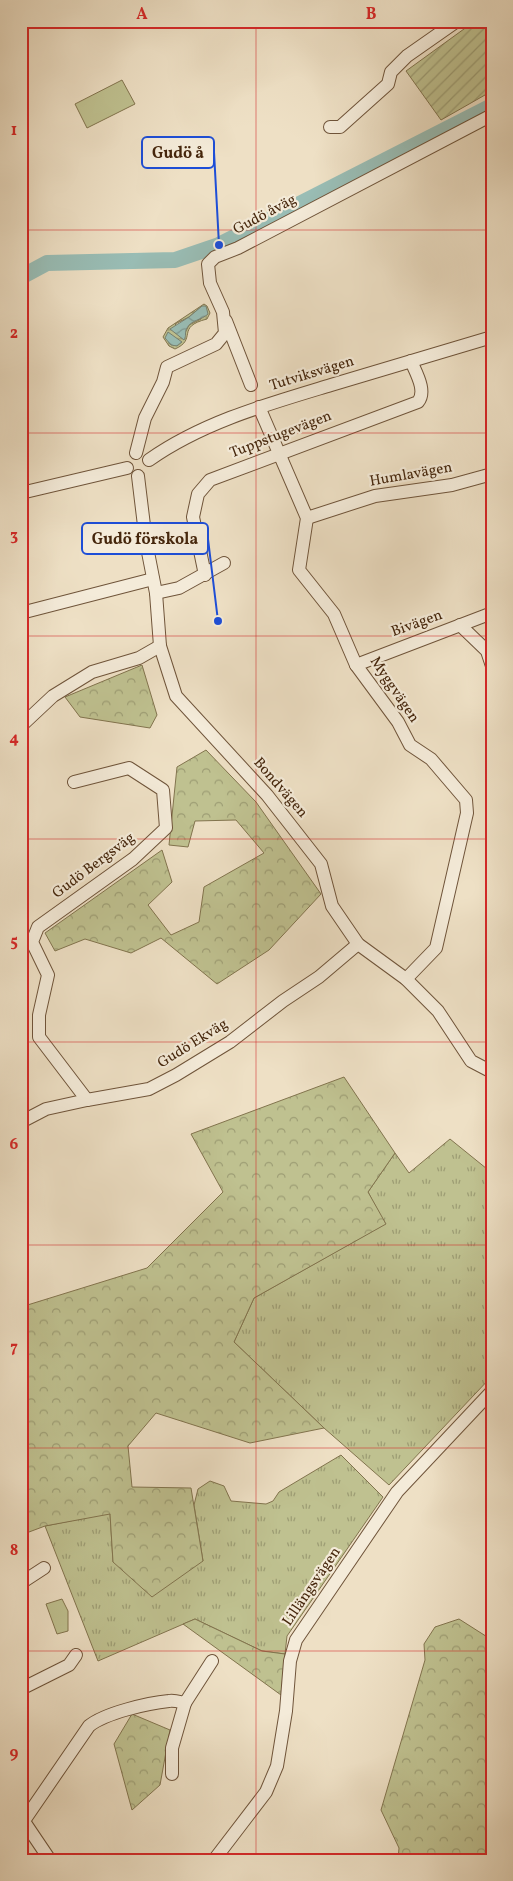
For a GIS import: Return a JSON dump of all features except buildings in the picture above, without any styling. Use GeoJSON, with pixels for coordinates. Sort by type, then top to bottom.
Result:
{"type":"FeatureCollection","features":[{"type":"Feature","properties":{"kind":"street"},"geometry":{"type":"LineString","coordinates":[[330,127],[340,127],[388,84],[391,72],[407,56],[457,21]]}},
{"type":"Feature","properties":{"kind":"street","name":"Gudö åväg"},"geometry":{"type":"LineString","coordinates":[[136,453],[145,418],[163,382],[167,367],[216,344],[225,333],[223,312],[210,283],[208,264],[215,257],[238,248],[492,115]]}},
{"type":"Feature","properties":{"kind":"street"},"geometry":{"type":"LineString","coordinates":[[223,312],[251,385]]}},
{"type":"Feature","properties":{"kind":"street","name":"Tutviksvägen"},"geometry":{"type":"LineString","coordinates":[[149,460],[192,434],[260,407],[492,336]]}},
{"type":"Feature","properties":{"kind":"street","name":"Tuppstugevägen"},"geometry":{"type":"LineString","coordinates":[[205,575],[193,517],[198,494],[210,480],[279,452],[418,402],[421,398],[422,390],[412,361]]}},
{"type":"Feature","properties":{"kind":"street"},"geometry":{"type":"LineString","coordinates":[[260,407],[307,518]]}},
{"type":"Feature","properties":{"kind":"street"},"geometry":{"type":"LineString","coordinates":[[21,493],[132,472],[142,475],[148,469],[149,460],[143,454],[136,453],[128,459],[132,472]]}},
{"type":"Feature","properties":{"kind":"street","name":"Bondvägen"},"geometry":{"type":"LineString","coordinates":[[132,472],[156,593],[160,646],[176,696],[267,795],[320,864],[332,906],[358,944],[406,979],[438,1011],[471,1061],[492,1072]]}},
{"type":"Feature","properties":{"kind":"street","name":"Humlavägen"},"geometry":{"type":"LineString","coordinates":[[307,518],[375,496],[452,485],[492,474]]}},
{"type":"Feature","properties":{"kind":"street","name":"Myggvägen"},"geometry":{"type":"LineString","coordinates":[[307,518],[299,570],[334,614],[356,665],[398,722],[410,745],[431,759],[466,800],[467,813],[436,948],[406,979]]}},
{"type":"Feature","properties":{"kind":"street"},"geometry":{"type":"LineString","coordinates":[[156,593],[179,588],[224,563]]}},
{"type":"Feature","properties":{"kind":"street"},"geometry":{"type":"LineString","coordinates":[[21,614],[153,579]]}},
{"type":"Feature","properties":{"kind":"street","name":"Bivägen"},"geometry":{"type":"LineString","coordinates":[[356,665],[492,613]]}},
{"type":"Feature","properties":{"kind":"street","name":"Bivägen"},"geometry":{"type":"LineString","coordinates":[[460,625],[487,652],[492,666]]}},
{"type":"Feature","properties":{"kind":"street"},"geometry":{"type":"LineString","coordinates":[[21,726],[53,696],[92,672],[139,658],[160,646]]}},
{"type":"Feature","properties":{"kind":"street","name":"Gudö Bergsväg"},"geometry":{"type":"LineString","coordinates":[[74,782],[129,768],[163,790],[166,828],[133,859],[38,927],[32,942],[48,975],[39,1015],[39,1037],[87,1100]]}},
{"type":"Feature","properties":{"kind":"street","name":"Gudö Ekväg"},"geometry":{"type":"LineString","coordinates":[[21,1122],[46,1109],[148,1089],[230,1042],[283,1001],[319,978],[358,944]]}},
{"type":"Feature","properties":{"kind":"street","name":"Lillängsvägen"},"geometry":{"type":"LineString","coordinates":[[214,1860],[266,1792],[277,1766],[286,1711],[290,1661],[296,1640],[397,1492],[492,1392]]}},
{"type":"Feature","properties":{"kind":"street"},"geometry":{"type":"LineString","coordinates":[[21,1583],[44,1568]]}},
{"type":"Feature","properties":{"kind":"street"},"geometry":{"type":"LineString","coordinates":[[21,1689],[69,1665],[76,1655]]}},
{"type":"Feature","properties":{"kind":"street"},"geometry":{"type":"LineString","coordinates":[[172,1774],[172,1748],[185,1703],[212,1661]]}},
{"type":"Feature","properties":{"kind":"street"},"geometry":{"type":"LineString","coordinates":[[50,1860],[22,1821],[89,1726],[98,1719],[170,1700],[185,1703]]}},
{"type":"Feature","properties":{"kind":"green space"},"geometry":{"type":"Polygon","coordinates":[[[475,21],[492,21],[492,91],[441,120],[406,71],[475,21]]]}},
{"type":"Feature","properties":{"kind":"green space"},"geometry":{"type":"Polygon","coordinates":[[[122,80],[135,104],[87,128],[75,104],[122,80]]]}},
{"type":"Feature","properties":{"kind":"green space"},"geometry":{"type":"Polygon","coordinates":[[[204,304],[207,306],[210,313],[207,319],[197,322],[192,326],[185,341],[175,349],[169,346],[163,337],[168,328],[204,304]],[[202,306],[189,317],[175,324],[185,333],[189,325],[201,319],[202,306]]]}},
{"type":"Feature","properties":{"kind":"green space"},"geometry":{"type":"Polygon","coordinates":[[[142,665],[157,715],[150,728],[80,717],[65,697],[142,665]]]}},
{"type":"Feature","properties":{"kind":"green space"},"geometry":{"type":"Polygon","coordinates":[[[206,750],[256,802],[321,894],[269,950],[217,984],[161,938],[131,953],[85,939],[55,951],[45,933],[162,850],[172,882],[148,905],[171,935],[199,922],[204,887],[264,853],[236,820],[195,821],[188,847],[169,845],[177,767],[206,750]]]}},
{"type":"Feature","properties":{"kind":"green space"},"geometry":{"type":"Polygon","coordinates":[[[344,1077],[395,1153],[368,1192],[386,1224],[254,1298],[234,1342],[324,1428],[250,1443],[156,1413],[128,1446],[132,1487],[191,1488],[203,1561],[152,1597],[113,1562],[110,1514],[45,1526],[21,1535],[21,1307],[147,1268],[223,1192],[191,1134],[344,1077]]]}},
{"type":"Feature","properties":{"kind":"green space"},"geometry":{"type":"Polygon","coordinates":[[[450,1139],[492,1173],[492,1376],[389,1485],[324,1428],[234,1342],[254,1298],[385,1224],[368,1192],[395,1153],[409,1173],[450,1139]]]}},
{"type":"Feature","properties":{"kind":"green space"},"geometry":{"type":"Polygon","coordinates":[[[341,1455],[383,1497],[287,1636],[285,1654],[262,1651],[195,1619],[98,1661],[45,1526],[110,1513],[113,1562],[203,1561],[194,1505],[198,1489],[210,1481],[224,1486],[231,1501],[266,1504],[273,1501],[279,1492],[341,1455]]]}},
{"type":"Feature","properties":{"kind":"green space"},"geometry":{"type":"Polygon","coordinates":[[[62,1599],[68,1611],[68,1631],[57,1634],[46,1604],[62,1599]]]}},
{"type":"Feature","properties":{"kind":"green space"},"geometry":{"type":"Polygon","coordinates":[[[195,1619],[262,1651],[285,1654],[281,1695],[183,1624],[195,1619]]]}},
{"type":"Feature","properties":{"kind":"green space"},"geometry":{"type":"Polygon","coordinates":[[[459,1619],[492,1640],[492,1860],[398,1860],[399,1848],[381,1810],[425,1660],[424,1644],[435,1627],[459,1619]]]}},
{"type":"Feature","properties":{"kind":"green space"},"geometry":{"type":"Polygon","coordinates":[[[132,1714],[170,1730],[160,1785],[132,1810],[114,1744],[132,1714]]]}},
{"type":"Feature","properties":{"kind":"water"},"geometry":{"type":"Polygon","coordinates":[[[202,306],[206,306],[208,314],[189,325],[184,340],[170,329],[189,317],[202,306]]]}},
{"type":"Feature","properties":{"kind":"water"},"geometry":{"type":"Polygon","coordinates":[[[168,332],[182,342],[177,346],[171,345],[165,338],[168,332]]]}},
{"type":"Feature","properties":{"kind":"waterway"},"geometry":{"type":"LineString","coordinates":[[21,277],[47,263],[175,260],[219,245],[492,106]]}},
{"type":"Feature","properties":{"kind":"place","name":"Gudö å"},"geometry":{"type":"Point","coordinates":[219,245]}},
{"type":"Feature","properties":{"kind":"place","name":"Gudö förskola"},"geometry":{"type":"Point","coordinates":[218,621]}}]}
